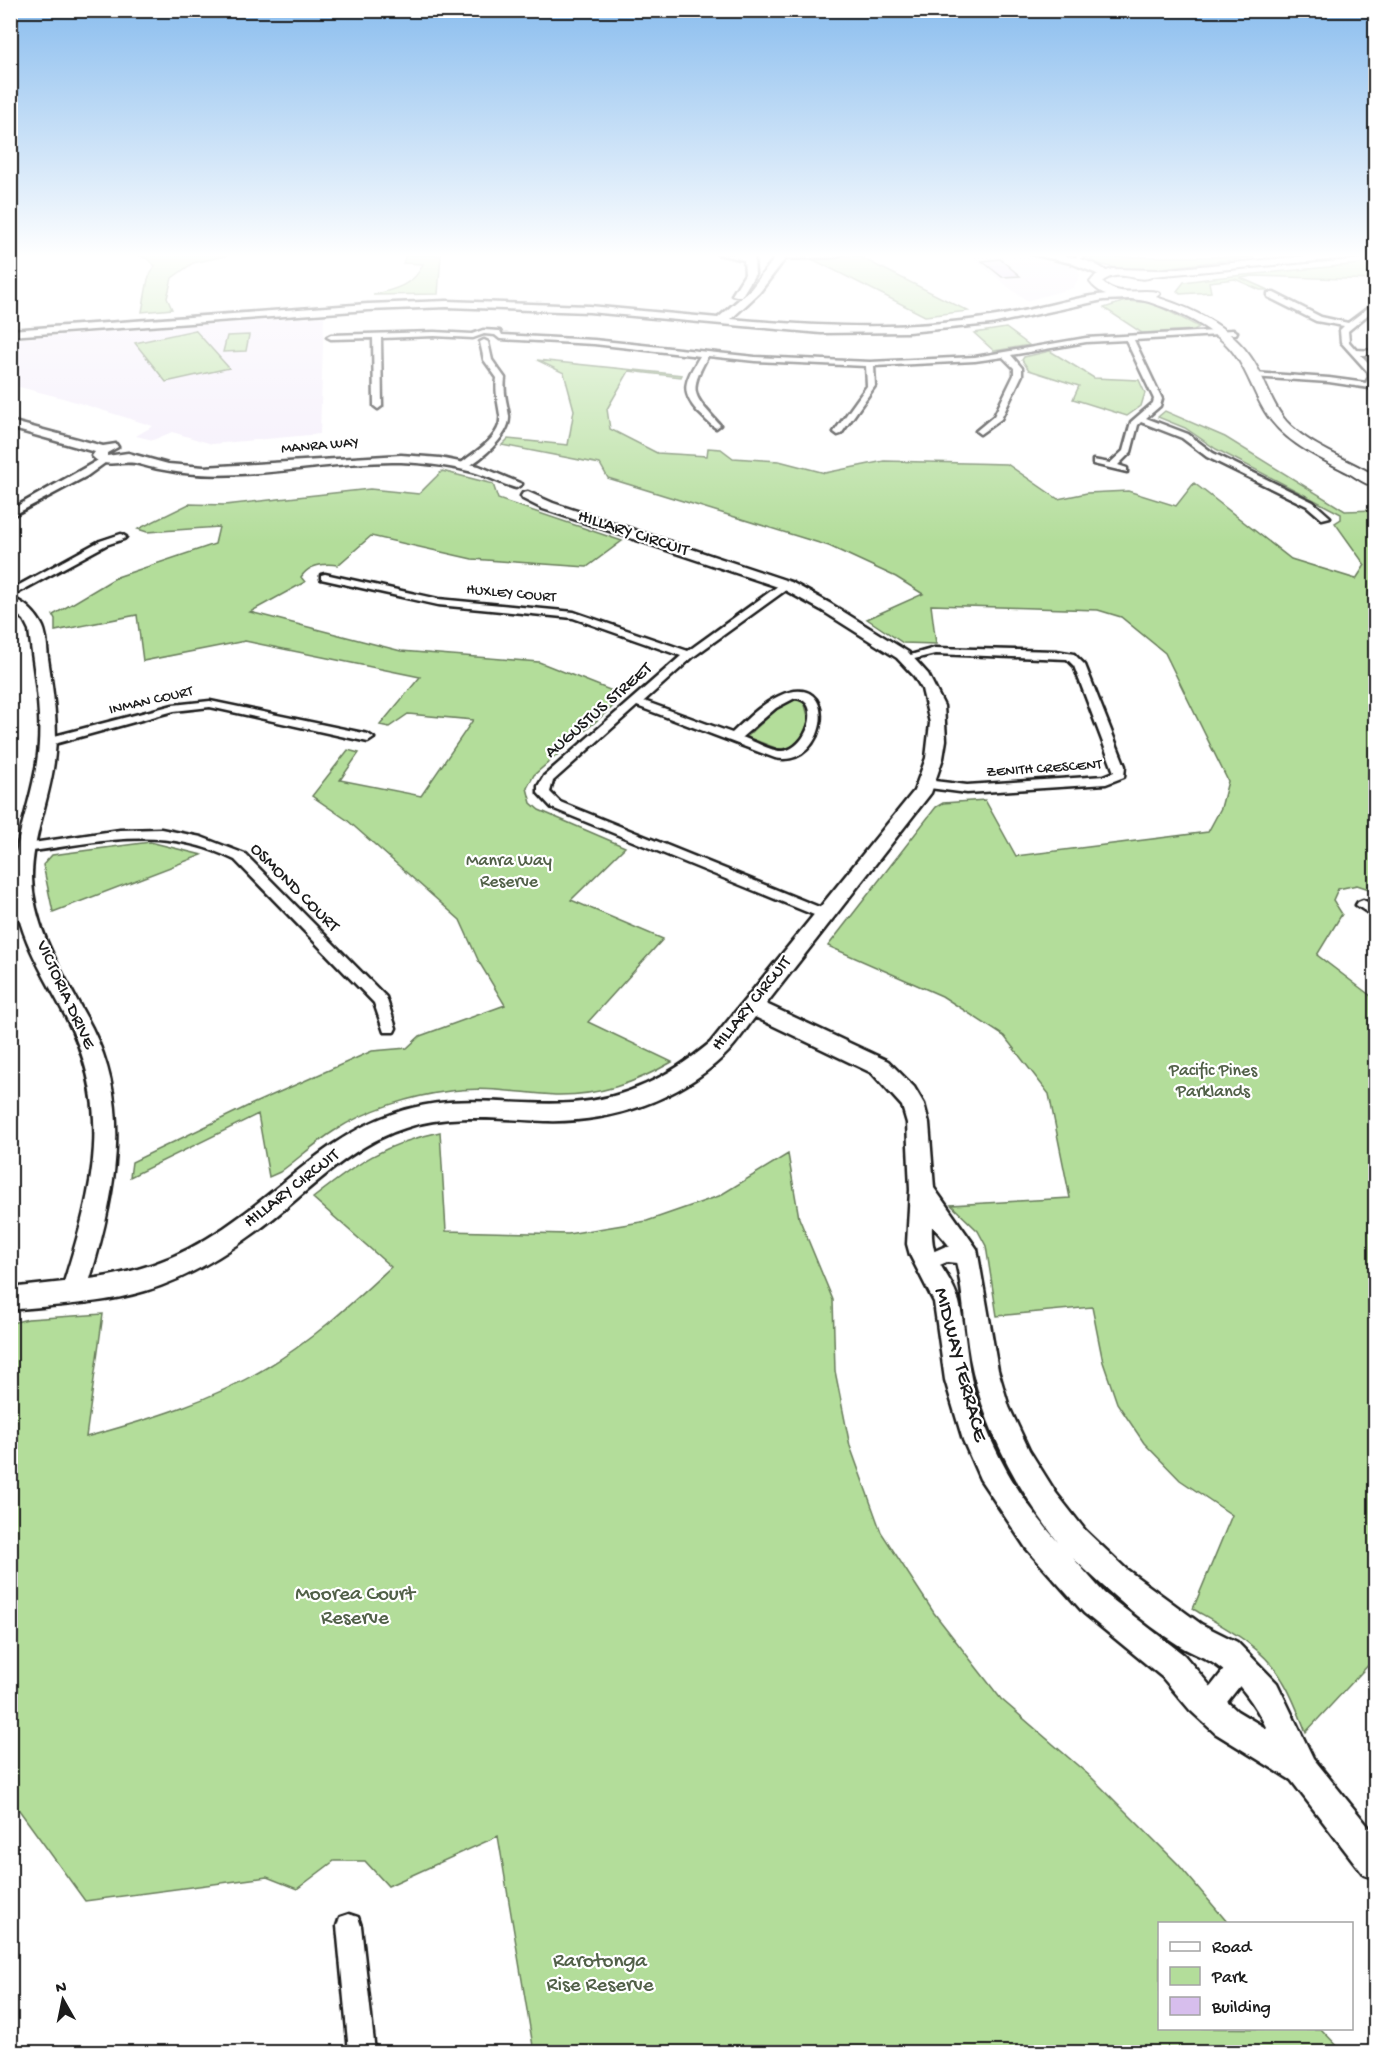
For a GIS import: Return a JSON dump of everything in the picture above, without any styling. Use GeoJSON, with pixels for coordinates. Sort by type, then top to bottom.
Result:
{"type":"FeatureCollection","features":[{"type":"Feature","properties":{"kind":"main road"},"geometry":{"type":"LineString","coordinates":[[1239,350],[1274,415],[1292,434],[1373,476]]}},
{"type":"Feature","properties":{"kind":"main road"},"geometry":{"type":"LineString","coordinates":[[1253,350],[1272,380]]}},
{"type":"Feature","properties":{"kind":"main road"},"geometry":{"type":"LineString","coordinates":[[1285,405],[1289,413],[1314,436],[1373,476]]}},
{"type":"Feature","properties":{"kind":"street"},"geometry":{"type":"LineString","coordinates":[[377,350],[378,406]]}},
{"type":"Feature","properties":{"kind":"street"},"geometry":{"type":"LineString","coordinates":[[463,466],[494,441],[504,425],[504,410],[499,394],[501,378],[488,360],[486,350]]}},
{"type":"Feature","properties":{"kind":"street"},"geometry":{"type":"LineString","coordinates":[[671,350],[788,362],[870,364],[954,360],[1030,350]]}},
{"type":"Feature","properties":{"kind":"street"},"geometry":{"type":"LineString","coordinates":[[1113,465],[1127,452],[1134,424],[1153,410],[1158,399],[1136,350]]}},
{"type":"Feature","properties":{"kind":"street"},"geometry":{"type":"LineString","coordinates":[[1354,352],[1376,353]]}},
{"type":"Feature","properties":{"kind":"street"},"geometry":{"type":"LineString","coordinates":[[1254,375],[1272,380],[1372,387],[1372,372],[1354,352]]}},
{"type":"Feature","properties":{"kind":"street"},"geometry":{"type":"LineString","coordinates":[[705,354],[690,380],[689,392],[694,403],[716,425]]}},
{"type":"Feature","properties":{"kind":"street"},"geometry":{"type":"LineString","coordinates":[[980,431],[998,417],[1018,375],[1018,368],[1006,355]]}},
{"type":"Feature","properties":{"kind":"street"},"geometry":{"type":"LineString","coordinates":[[838,432],[871,386],[870,364]]}},
{"type":"Feature","properties":{"kind":"street"},"geometry":{"type":"LineString","coordinates":[[1140,419],[1185,436],[1210,456],[1310,504],[1325,517]]}},
{"type":"Feature","properties":{"kind":"street","name":"MANRA WAY"},"geometry":{"type":"LineString","coordinates":[[10,424],[104,455],[125,457],[165,468],[201,471],[366,459],[418,460],[463,466],[492,473],[522,490]]}},
{"type":"Feature","properties":{"kind":"street"},"geometry":{"type":"LineString","coordinates":[[10,514],[84,474],[104,455]]}},
{"type":"Feature","properties":{"kind":"street"},"geometry":{"type":"LineString","coordinates":[[1096,462],[1124,470]]}},
{"type":"Feature","properties":{"kind":"street","name":"HILLARY CIRCUIT"},"geometry":{"type":"LineString","coordinates":[[10,1299],[133,1283],[166,1272],[230,1237],[333,1156],[396,1121],[432,1112],[462,1108],[547,1113],[584,1112],[624,1105],[656,1093],[701,1064],[718,1048],[922,793],[938,745],[938,713],[931,689],[906,658],[814,598],[786,585],[548,506],[522,490]]}},
{"type":"Feature","properties":{"kind":"street"},"geometry":{"type":"LineString","coordinates":[[10,594],[103,543],[121,537]]}},
{"type":"Feature","properties":{"kind":"street","name":"HUXLEY COURT"},"geometry":{"type":"LineString","coordinates":[[325,577],[438,602],[574,615],[690,655]]}},
{"type":"Feature","properties":{"kind":"street","name":"AUGUSTUS STREET"},"geometry":{"type":"LineString","coordinates":[[786,585],[690,655],[548,779],[544,786],[544,793],[556,805],[824,914]]}},
{"type":"Feature","properties":{"kind":"street","name":"VICTORIA DRIVE"},"geometry":{"type":"LineString","coordinates":[[10,602],[23,609],[33,620],[37,630],[47,742],[44,774],[17,896],[91,1049],[106,1111],[106,1159],[102,1182],[94,1227],[74,1291]]}},
{"type":"Feature","properties":{"kind":"street","name":"ZENITH CRESCENT"},"geometry":{"type":"LineString","coordinates":[[906,658],[935,651],[1070,656],[1079,665],[1119,766],[1120,774],[1106,780],[967,789],[926,784]]}},
{"type":"Feature","properties":{"kind":"street"},"geometry":{"type":"LineString","coordinates":[[636,702],[779,755],[795,754],[805,747],[817,720],[811,701],[804,695],[792,694],[780,699],[734,738]]}},
{"type":"Feature","properties":{"kind":"street","name":"INMAN COURT"},"geometry":{"type":"LineString","coordinates":[[47,742],[172,708],[210,704],[368,738]]}},
{"type":"Feature","properties":{"kind":"street","name":"OSMOND COURT"},"geometry":{"type":"LineString","coordinates":[[26,848],[149,833],[176,836],[231,852],[240,857],[381,1001],[389,1028]]}},
{"type":"Feature","properties":{"kind":"street"},"geometry":{"type":"LineString","coordinates":[[1363,905],[1376,913]]}},
{"type":"Feature","properties":{"kind":"street","name":"MIDWAY TERRACE"},"geometry":{"type":"LineString","coordinates":[[751,1006],[880,1067],[906,1093],[918,1123],[922,1190],[919,1244],[926,1263],[946,1301],[958,1380],[973,1430],[990,1469],[1036,1538],[1094,1603],[1173,1666],[1209,1707],[1226,1722],[1302,1770]]}},
{"type":"Feature","properties":{"kind":"street","name":"MIDWAY TERRACE"},"geometry":{"type":"LineString","coordinates":[[922,1190],[938,1216],[965,1249],[985,1370],[996,1408],[1019,1460],[1046,1503],[1075,1540],[1116,1579],[1190,1635],[1226,1653],[1241,1666],[1266,1694],[1302,1770],[1376,1863]]}},
{"type":"Feature","properties":{"kind":"street"},"geometry":{"type":"LineString","coordinates":[[926,1263],[946,1254],[967,1256]]}},
{"type":"Feature","properties":{"kind":"street"},"geometry":{"type":"LineString","coordinates":[[1209,1707],[1241,1666]]}},
{"type":"Feature","properties":{"kind":"street"},"geometry":{"type":"LineString","coordinates":[[348,1926],[362,2052]]}},
{"type":"Feature","properties":{"kind":"shaded area"},"geometry":{"type":"Polygon","coordinates":[[[11,350],[323,350],[320,434],[212,444],[172,432],[153,440],[136,436],[153,426],[63,398],[11,385],[11,350]]]}},
{"type":"Feature","properties":{"kind":"green space"},"geometry":{"type":"Polygon","coordinates":[[[141,350],[213,350],[229,368],[166,382],[141,350]]]}},
{"type":"Feature","properties":{"kind":"green space"},"geometry":{"type":"Polygon","coordinates":[[[223,350],[246,350],[246,351],[223,350]]]}},
{"type":"Feature","properties":{"kind":"green space"},"geometry":{"type":"Polygon","coordinates":[[[1050,351],[1094,378],[1139,380],[1145,393],[1141,406],[1127,416],[1073,399],[1079,386],[1029,370],[1022,360],[1024,357],[1050,351]]]}},
{"type":"Feature","properties":{"kind":"green space","name":"Pacific Pines Parklands"},"geometry":{"type":"Polygon","coordinates":[[[537,360],[682,375],[681,377],[629,371],[607,409],[610,429],[657,453],[707,456],[708,448],[721,449],[733,458],[779,461],[825,473],[884,461],[1007,464],[1058,499],[1087,493],[1128,491],[1176,506],[1194,483],[1291,559],[1356,579],[1365,565],[1335,523],[1341,519],[1341,514],[1216,449],[1185,428],[1158,417],[1165,411],[1225,437],[1345,511],[1375,510],[1375,891],[1357,885],[1338,889],[1333,900],[1342,914],[1317,955],[1375,999],[1375,1658],[1306,1732],[1287,1687],[1266,1658],[1243,1639],[1193,1609],[1232,1515],[1180,1480],[1144,1443],[1117,1403],[1103,1362],[1092,1307],[997,1316],[986,1246],[978,1231],[951,1205],[1070,1198],[1049,1094],[1004,1036],[942,996],[828,946],[936,807],[943,803],[985,800],[1016,856],[1208,832],[1221,808],[1228,781],[1165,653],[1121,617],[1098,610],[931,605],[936,644],[903,643],[867,619],[923,594],[896,577],[829,546],[608,478],[600,464],[502,445],[508,439],[568,445],[574,410],[564,373],[537,360]]]}},
{"type":"Feature","properties":{"kind":"green space","name":"Manra Way Reserve"},"geometry":{"type":"Polygon","coordinates":[[[442,471],[493,484],[498,499],[622,541],[587,567],[472,559],[371,536],[338,565],[327,564],[313,567],[301,577],[305,582],[250,612],[401,651],[539,662],[625,696],[534,775],[527,788],[531,803],[539,810],[625,847],[571,900],[663,939],[588,1022],[672,1062],[630,1082],[602,1091],[555,1095],[463,1090],[435,1093],[405,1100],[347,1123],[280,1172],[269,1177],[258,1114],[130,1177],[132,1162],[250,1105],[372,1051],[407,1048],[420,1036],[505,1005],[479,962],[460,920],[347,820],[312,796],[348,750],[359,753],[340,780],[421,796],[473,720],[408,714],[389,727],[380,725],[420,677],[245,641],[143,661],[137,615],[55,631],[53,615],[117,577],[215,544],[219,527],[147,532],[138,529],[189,504],[225,505],[370,489],[419,494],[442,471]]]}},
{"type":"Feature","properties":{"kind":"green space"},"geometry":{"type":"Polygon","coordinates":[[[793,698],[804,701],[809,720],[800,741],[792,748],[778,749],[747,737],[783,703],[793,698]]]}},
{"type":"Feature","properties":{"kind":"green space"},"geometry":{"type":"Polygon","coordinates":[[[150,842],[202,855],[53,912],[43,865],[52,855],[150,842]]]}},
{"type":"Feature","properties":{"kind":"green space","name":"Moorea Court Reserve"},"geometry":{"type":"Polygon","coordinates":[[[440,1132],[446,1231],[568,1234],[647,1221],[719,1196],[788,1154],[799,1218],[833,1300],[835,1371],[850,1446],[881,1532],[934,1613],[1001,1699],[1091,1777],[1178,1864],[1227,1922],[1158,1922],[1158,2030],[1322,2030],[1343,2052],[534,2052],[498,1836],[388,1886],[365,1861],[334,1861],[297,1889],[267,1877],[85,1901],[11,1799],[11,1323],[28,1319],[103,1314],[86,1437],[201,1400],[245,1380],[299,1346],[331,1321],[391,1267],[313,1198],[372,1156],[402,1142],[440,1132]]]}},
{"type":"Feature","properties":{"kind":"park label","name":"Rarotonga Rise Reserve"},"geometry":{"type":"Point","coordinates":[600,1974]}}]}
